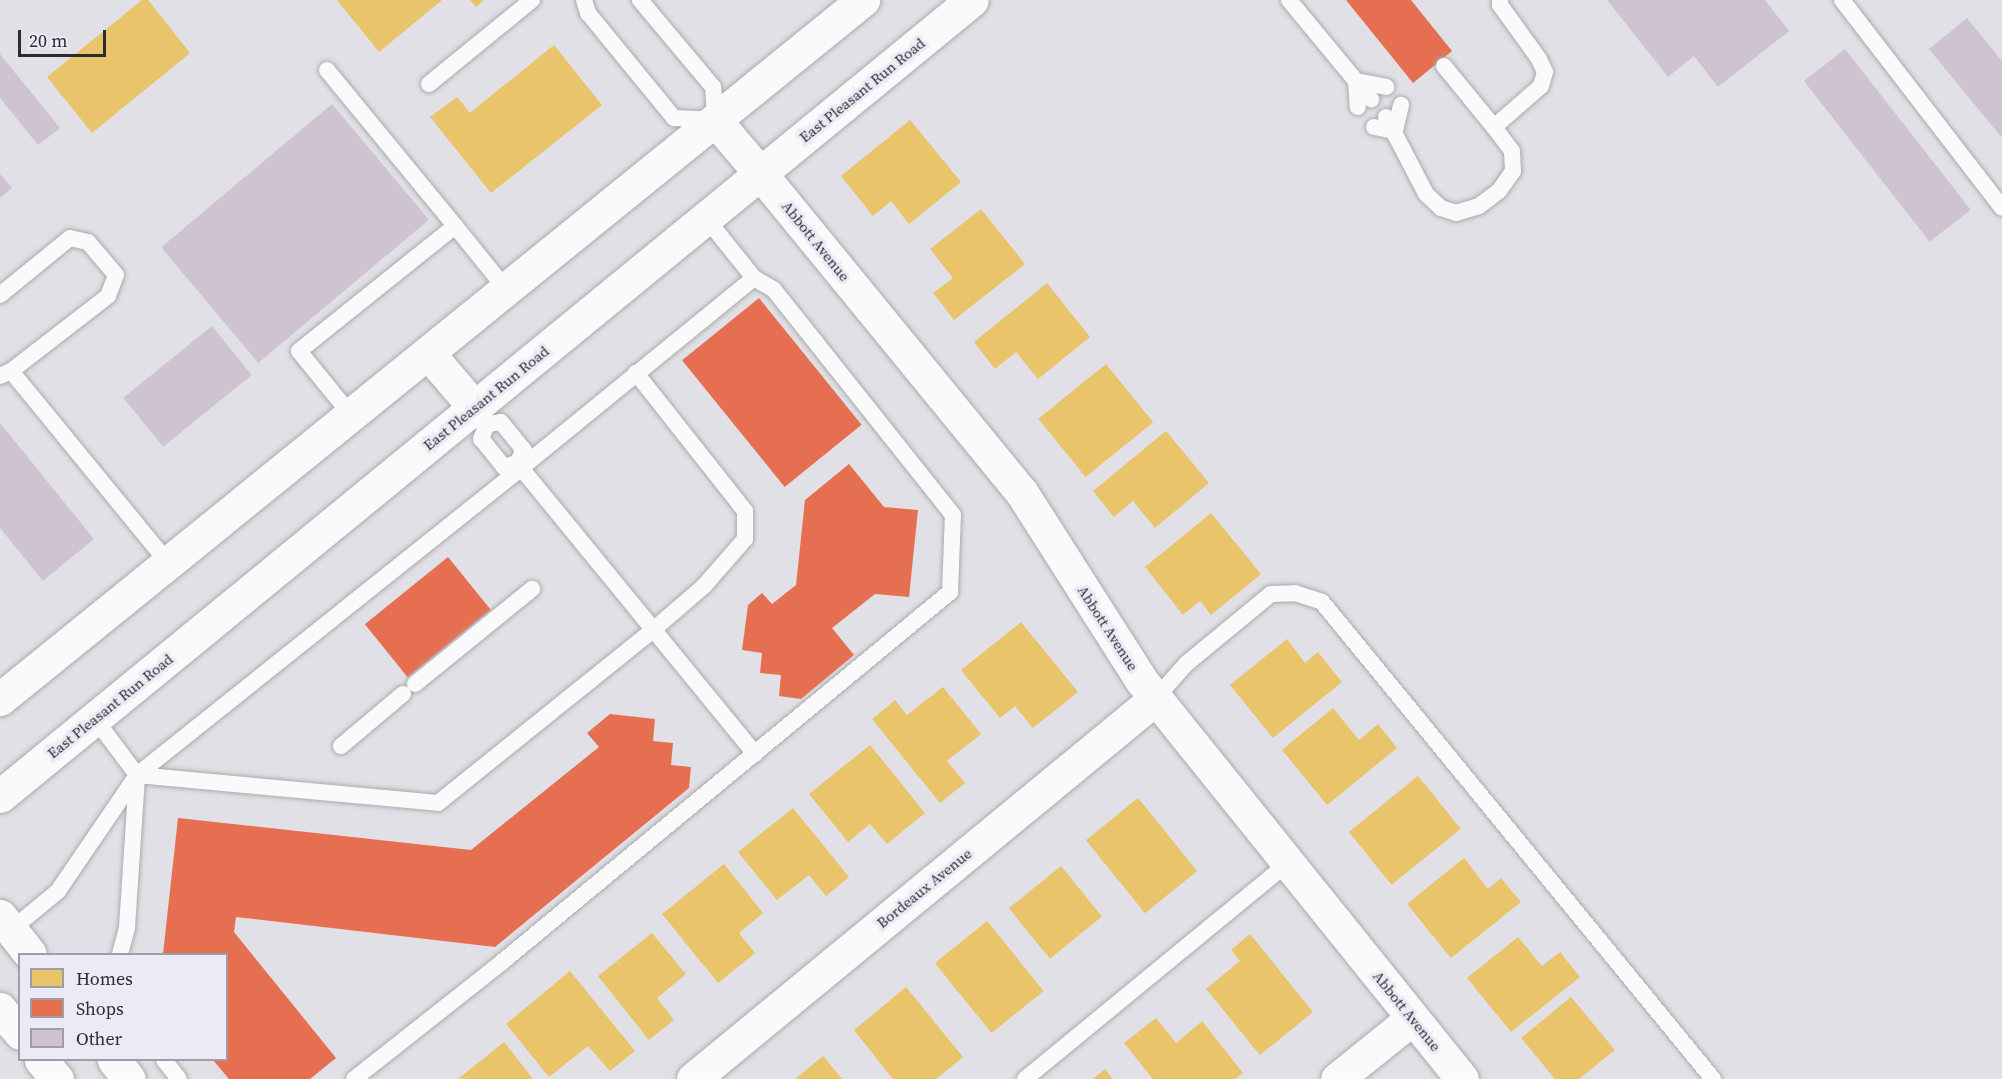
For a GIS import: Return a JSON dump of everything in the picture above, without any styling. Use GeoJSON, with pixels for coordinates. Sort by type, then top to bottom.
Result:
{"type":"FeatureCollection","features":[{"type":"Feature","properties":{"kind":"main road"},"geometry":{"type":"LineString","coordinates":[[0,699],[863,0]]}},
{"type":"Feature","properties":{"kind":"main road","name":"East Pleasant Run Road"},"geometry":{"type":"LineString","coordinates":[[0,796],[481,416],[706,218],[972,0]]}},
{"type":"Feature","properties":{"kind":"main road","name":"Abbott Avenue"},"geometry":{"type":"LineString","coordinates":[[715,120],[1022,493],[1141,680],[1462,1079]]}},
{"type":"Feature","properties":{"kind":"main road"},"geometry":{"type":"LineString","coordinates":[[429,352],[481,416]]}},
{"type":"Feature","properties":{"kind":"main road","name":"Bordeaux Avenue"},"geometry":{"type":"LineString","coordinates":[[693,1079],[1156,698]]}},
{"type":"Feature","properties":{"kind":"main road"},"geometry":{"type":"LineString","coordinates":[[0,1009],[18,1031]]}},
{"type":"Feature","properties":{"kind":"main road"},"geometry":{"type":"LineString","coordinates":[[1337,1079],[1413,1018]]}},
{"type":"Feature","properties":{"kind":"main road"},"geometry":{"type":"LineString","coordinates":[[43,1061],[57,1079]]}},
{"type":"Feature","properties":{"kind":"main road"},"geometry":{"type":"LineString","coordinates":[[116,1061],[129,1079]]}},
{"type":"Feature","properties":{"kind":"lane"},"geometry":{"type":"LineString","coordinates":[[429,84],[532,0]]}},
{"type":"Feature","properties":{"kind":"lane"},"geometry":{"type":"LineString","coordinates":[[584,0],[588,13],[674,118],[715,120],[714,87],[640,0]]}},
{"type":"Feature","properties":{"kind":"lane"},"geometry":{"type":"LineString","coordinates":[[1289,0],[1356,81],[1365,103]]}},
{"type":"Feature","properties":{"kind":"lane"},"geometry":{"type":"LineString","coordinates":[[1842,0],[2002,208]]}},
{"type":"Feature","properties":{"kind":"lane"},"geometry":{"type":"LineString","coordinates":[[1494,127],[1541,86],[1545,72],[1500,3]]}},
{"type":"Feature","properties":{"kind":"lane"},"geometry":{"type":"LineString","coordinates":[[1380,122],[1395,131],[1426,194],[1441,208],[1456,213],[1479,207],[1499,191],[1512,171],[1512,151],[1444,66]]}},
{"type":"Feature","properties":{"kind":"lane"},"geometry":{"type":"LineString","coordinates":[[327,70],[506,289]]}},
{"type":"Feature","properties":{"kind":"lane"},"geometry":{"type":"LineString","coordinates":[[1356,81],[1386,87]]}},
{"type":"Feature","properties":{"kind":"lane"},"geometry":{"type":"LineString","coordinates":[[1395,131],[1401,105]]}},
{"type":"Feature","properties":{"kind":"lane"},"geometry":{"type":"LineString","coordinates":[[354,1079],[755,754],[950,592],[953,515],[772,289],[754,278],[706,218]]}},
{"type":"Feature","properties":{"kind":"lane"},"geometry":{"type":"LineString","coordinates":[[351,415],[299,351],[455,226]]}},
{"type":"Feature","properties":{"kind":"lane"},"geometry":{"type":"LineString","coordinates":[[0,295],[70,238],[88,242],[116,275],[108,296],[6,373],[168,563]]}},
{"type":"Feature","properties":{"kind":"lane"},"geometry":{"type":"LineString","coordinates":[[10,937],[58,891],[137,775],[754,278]]}},
{"type":"Feature","properties":{"kind":"lane"},"geometry":{"type":"LineString","coordinates":[[137,775],[438,803],[653,630],[704,586],[745,539],[745,511],[636,373]]}},
{"type":"Feature","properties":{"kind":"lane"},"geometry":{"type":"LineString","coordinates":[[481,416],[501,422],[524,450],[520,466],[504,467],[481,439],[481,416]]}},
{"type":"Feature","properties":{"kind":"lane"},"geometry":{"type":"LineString","coordinates":[[520,466],[755,754]]}},
{"type":"Feature","properties":{"kind":"lane"},"geometry":{"type":"LineString","coordinates":[[341,746],[532,589]]}},
{"type":"Feature","properties":{"kind":"lane"},"geometry":{"type":"LineString","coordinates":[[1156,698],[1186,664],[1271,594],[1295,593],[1322,602],[1713,1079]]}},
{"type":"Feature","properties":{"kind":"lane"},"geometry":{"type":"LineString","coordinates":[[95,719],[137,775],[127,927],[120,953]]}},
{"type":"Feature","properties":{"kind":"lane"},"geometry":{"type":"LineString","coordinates":[[1025,1079],[1288,862]]}},
{"type":"Feature","properties":{"kind":"lane"},"geometry":{"type":"LineString","coordinates":[[166,1061],[179,1079]]}},
{"type":"Feature","properties":{"kind":"building: Homes"},"geometry":{"type":"Polygon","coordinates":[[[142,0],[148,0],[190,53],[92,133],[47,77],[142,0]]]}},
{"type":"Feature","properties":{"kind":"building: Homes"},"geometry":{"type":"Polygon","coordinates":[[[337,0],[442,0],[379,52],[337,0]]]}},
{"type":"Feature","properties":{"kind":"building: Homes"},"geometry":{"type":"Polygon","coordinates":[[[470,0],[484,0],[476,7],[470,0]]]}},
{"type":"Feature","properties":{"kind":"building: Homes"},"geometry":{"type":"Polygon","coordinates":[[[554,45],[602,105],[491,193],[430,117],[457,97],[470,113],[554,45]]]}},
{"type":"Feature","properties":{"kind":"building: Homes"},"geometry":{"type":"Polygon","coordinates":[[[910,120],[961,182],[909,224],[891,201],[873,216],[841,176],[910,120]]]}},
{"type":"Feature","properties":{"kind":"building: Homes"},"geometry":{"type":"Polygon","coordinates":[[[981,209],[1025,264],[954,320],[933,293],[953,278],[930,249],[981,209]]]}},
{"type":"Feature","properties":{"kind":"building: Homes"},"geometry":{"type":"Polygon","coordinates":[[[1047,283],[1090,337],[1038,379],[1016,352],[995,369],[974,342],[1047,283]]]}},
{"type":"Feature","properties":{"kind":"building: Homes"},"geometry":{"type":"Polygon","coordinates":[[[1106,364],[1153,422],[1086,477],[1038,419],[1106,364]]]}},
{"type":"Feature","properties":{"kind":"building: Homes"},"geometry":{"type":"Polygon","coordinates":[[[1166,431],[1209,483],[1155,528],[1133,501],[1114,517],[1093,491],[1166,431]]]}},
{"type":"Feature","properties":{"kind":"building: Homes"},"geometry":{"type":"Polygon","coordinates":[[[1211,513],[1261,574],[1211,615],[1200,601],[1183,615],[1145,567],[1211,513]]]}},
{"type":"Feature","properties":{"kind":"building: Homes"},"geometry":{"type":"Polygon","coordinates":[[[1021,622],[1078,692],[1033,728],[1015,706],[1000,718],[961,670],[1021,622]]]}},
{"type":"Feature","properties":{"kind":"building: Homes"},"geometry":{"type":"Polygon","coordinates":[[[1287,639],[1305,663],[1318,652],[1342,682],[1273,738],[1230,685],[1287,639]]]}},
{"type":"Feature","properties":{"kind":"building: Homes"},"geometry":{"type":"Polygon","coordinates":[[[943,687],[981,734],[947,761],[965,783],[940,803],[872,719],[895,700],[907,715],[943,687]]]}},
{"type":"Feature","properties":{"kind":"building: Homes"},"geometry":{"type":"Polygon","coordinates":[[[1333,708],[1359,740],[1378,724],[1397,748],[1327,805],[1282,750],[1333,708]]]}},
{"type":"Feature","properties":{"kind":"building: Homes"},"geometry":{"type":"Polygon","coordinates":[[[870,745],[925,813],[887,844],[870,824],[848,842],[809,794],[870,745]]]}},
{"type":"Feature","properties":{"kind":"building: Homes"},"geometry":{"type":"Polygon","coordinates":[[[1418,776],[1461,829],[1392,885],[1349,832],[1418,776]]]}},
{"type":"Feature","properties":{"kind":"building: Homes"},"geometry":{"type":"Polygon","coordinates":[[[1138,798],[1197,871],[1145,913],[1086,840],[1138,798]]]}},
{"type":"Feature","properties":{"kind":"building: Homes"},"geometry":{"type":"Polygon","coordinates":[[[793,808],[849,877],[826,896],[809,875],[777,900],[738,852],[793,808]]]}},
{"type":"Feature","properties":{"kind":"building: Homes"},"geometry":{"type":"Polygon","coordinates":[[[1464,858],[1488,889],[1501,878],[1521,902],[1451,958],[1407,904],[1464,858]]]}},
{"type":"Feature","properties":{"kind":"building: Homes"},"geometry":{"type":"Polygon","coordinates":[[[724,864],[763,913],[739,933],[755,953],[718,983],[662,914],[724,864]]]}},
{"type":"Feature","properties":{"kind":"building: Homes"},"geometry":{"type":"Polygon","coordinates":[[[1061,866],[1102,917],[1050,959],[1009,908],[1061,866]]]}},
{"type":"Feature","properties":{"kind":"building: Homes"},"geometry":{"type":"Polygon","coordinates":[[[987,921],[1044,991],[992,1033],[935,963],[987,921]]]}},
{"type":"Feature","properties":{"kind":"building: Homes"},"geometry":{"type":"Polygon","coordinates":[[[652,933],[686,974],[657,998],[674,1020],[649,1040],[598,976],[652,933]]]}},
{"type":"Feature","properties":{"kind":"building: Homes"},"geometry":{"type":"Polygon","coordinates":[[[1250,934],[1313,1012],[1260,1055],[1206,989],[1240,961],[1231,950],[1250,934]]]}},
{"type":"Feature","properties":{"kind":"building: Homes"},"geometry":{"type":"Polygon","coordinates":[[[1518,937],[1542,966],[1560,952],[1580,977],[1511,1032],[1467,978],[1518,937]]]}},
{"type":"Feature","properties":{"kind":"building: Homes"},"geometry":{"type":"Polygon","coordinates":[[[570,971],[635,1051],[610,1071],[588,1046],[549,1077],[506,1024],[570,971]]]}},
{"type":"Feature","properties":{"kind":"building: Homes"},"geometry":{"type":"Polygon","coordinates":[[[906,987],[963,1057],[936,1079],[893,1079],[854,1030],[906,987]]]}},
{"type":"Feature","properties":{"kind":"building: Homes"},"geometry":{"type":"Polygon","coordinates":[[[1571,997],[1615,1050],[1579,1079],[1555,1079],[1521,1038],[1571,997]]]}},
{"type":"Feature","properties":{"kind":"building: Homes"},"geometry":{"type":"Polygon","coordinates":[[[1156,1018],[1176,1043],[1202,1021],[1243,1073],[1235,1079],[1153,1079],[1124,1043],[1156,1018]]]}},
{"type":"Feature","properties":{"kind":"building: Homes"},"geometry":{"type":"Polygon","coordinates":[[[504,1042],[533,1079],[458,1079],[504,1042]]]}},
{"type":"Feature","properties":{"kind":"building: Homes"},"geometry":{"type":"Polygon","coordinates":[[[823,1056],[842,1079],[795,1079],[823,1056]]]}},
{"type":"Feature","properties":{"kind":"building: Homes"},"geometry":{"type":"Polygon","coordinates":[[[1105,1069],[1113,1079],[1093,1079],[1105,1069]]]}},
{"type":"Feature","properties":{"kind":"building: Shops"},"geometry":{"type":"Polygon","coordinates":[[[1346,0],[1411,0],[1452,51],[1413,83],[1346,0]]]}},
{"type":"Feature","properties":{"kind":"building: Shops"},"geometry":{"type":"Polygon","coordinates":[[[759,298],[862,425],[785,487],[682,360],[759,298]]]}},
{"type":"Feature","properties":{"kind":"building: Shops"},"geometry":{"type":"Polygon","coordinates":[[[849,464],[884,507],[918,510],[909,597],[875,594],[832,628],[854,655],[801,699],[779,696],[781,675],[760,673],[762,653],[742,650],[748,605],[762,593],[772,604],[796,585],[805,500],[849,464]]]}},
{"type":"Feature","properties":{"kind":"building: Shops"},"geometry":{"type":"Polygon","coordinates":[[[448,557],[491,610],[408,677],[365,624],[448,557]]]}},
{"type":"Feature","properties":{"kind":"building: Shops"},"geometry":{"type":"Polygon","coordinates":[[[610,714],[655,719],[653,741],[673,743],[671,765],[691,767],[689,788],[495,947],[236,917],[234,932],[336,1058],[310,1079],[229,1079],[214,1061],[228,1061],[228,953],[163,953],[178,818],[471,850],[599,747],[587,733],[610,714]]]}},
{"type":"Feature","properties":{"kind":"building: Other"},"geometry":{"type":"Polygon","coordinates":[[[1607,0],[1765,0],[1789,31],[1718,87],[1694,56],[1668,77],[1607,0]]]}},
{"type":"Feature","properties":{"kind":"building: Other"},"geometry":{"type":"Polygon","coordinates":[[[1967,18],[2002,61],[2002,138],[1929,49],[1967,18]]]}},
{"type":"Feature","properties":{"kind":"building: Other"},"geometry":{"type":"Polygon","coordinates":[[[1845,49],[1971,210],[1930,242],[1804,81],[1845,49]]]}},
{"type":"Feature","properties":{"kind":"building: Other"},"geometry":{"type":"Polygon","coordinates":[[[0,54],[60,128],[38,145],[0,98],[0,54]]]}},
{"type":"Feature","properties":{"kind":"building: Other"},"geometry":{"type":"Polygon","coordinates":[[[332,104],[429,220],[258,363],[161,247],[332,104]]]}},
{"type":"Feature","properties":{"kind":"building: Other"},"geometry":{"type":"Polygon","coordinates":[[[0,174],[12,188],[0,198],[0,174]]]}},
{"type":"Feature","properties":{"kind":"building: Other"},"geometry":{"type":"Polygon","coordinates":[[[212,326],[252,375],[163,447],[123,398],[212,326]]]}},
{"type":"Feature","properties":{"kind":"building: Other"},"geometry":{"type":"Polygon","coordinates":[[[0,423],[94,539],[43,581],[0,528],[0,423]]]}}]}
